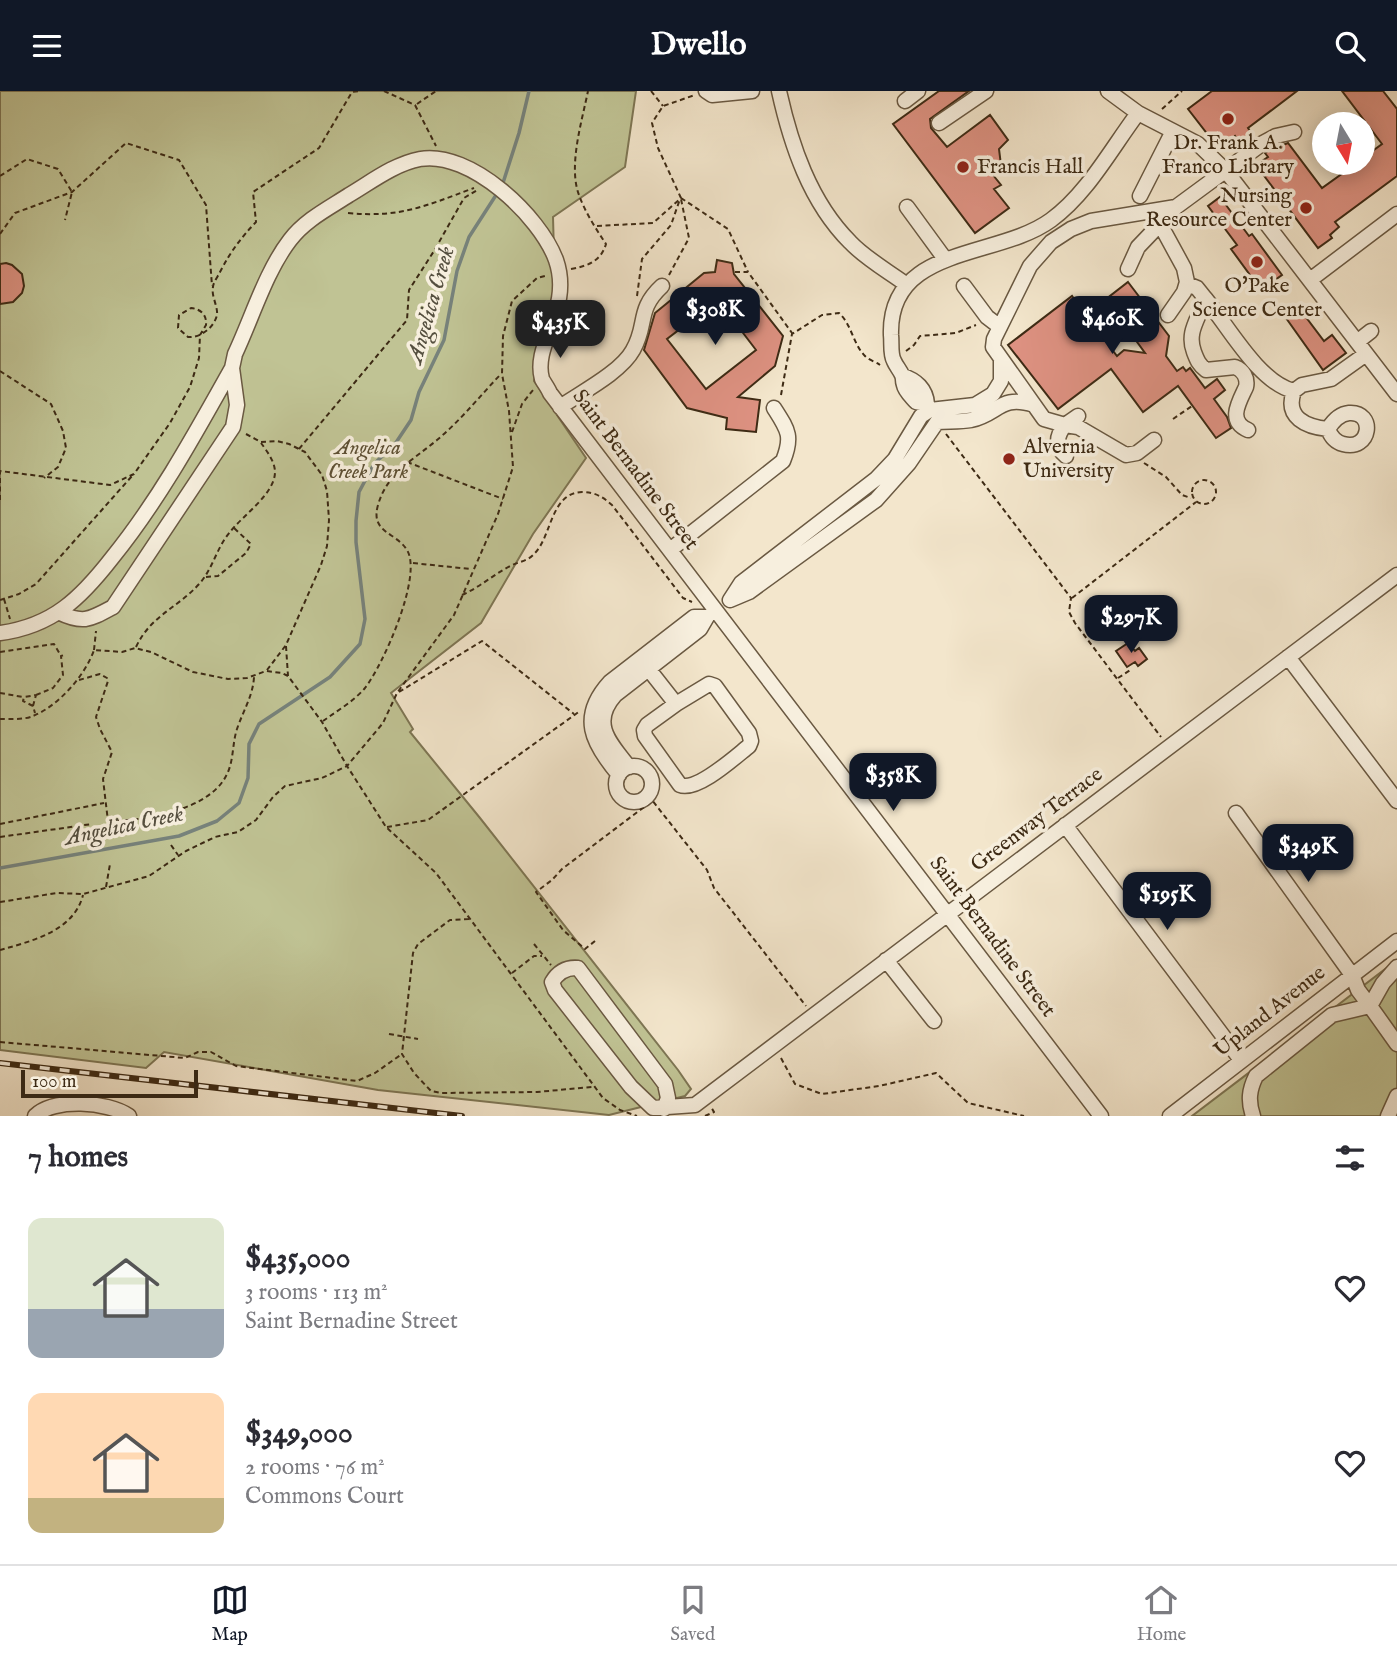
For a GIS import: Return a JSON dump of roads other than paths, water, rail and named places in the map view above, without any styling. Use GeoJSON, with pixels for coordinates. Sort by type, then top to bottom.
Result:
{"type":"FeatureCollection","features":[{"type":"Feature","properties":{"kind":"street"},"geometry":{"type":"LineString","coordinates":[[706,91],[712,95],[752,91]]}},
{"type":"Feature","properties":{"kind":"street"},"geometry":{"type":"LineString","coordinates":[[779,91],[794,150],[828,213],[851,243],[907,285]]}},
{"type":"Feature","properties":{"kind":"street"},"geometry":{"type":"LineString","coordinates":[[905,101],[918,91]]}},
{"type":"Feature","properties":{"kind":"street"},"geometry":{"type":"LineString","coordinates":[[939,124],[986,91]]}},
{"type":"Feature","properties":{"kind":"street"},"geometry":{"type":"LineString","coordinates":[[1108,91],[1138,113],[1198,144],[1226,171],[1397,394]]}},
{"type":"Feature","properties":{"kind":"street"},"geometry":{"type":"LineString","coordinates":[[1034,405],[997,400],[972,419],[931,412],[916,402],[904,387],[902,376],[892,359],[891,328],[900,294],[930,267],[945,259],[1017,239],[1052,219],[1081,191],[1138,113]]}},
{"type":"Feature","properties":{"kind":"street"},"geometry":{"type":"LineString","coordinates":[[1140,196],[1173,131]]}},
{"type":"Feature","properties":{"kind":"street"},"geometry":{"type":"LineString","coordinates":[[1128,269],[1138,247],[1160,218],[1270,139],[1294,132]]}},
{"type":"Feature","properties":{"kind":"street","name":"Saint Bernadine Street"},"geometry":{"type":"LineString","coordinates":[[232,368],[235,354],[276,263],[290,240],[324,211],[394,168],[421,159],[453,161],[509,196],[535,221],[550,247],[559,271],[560,302],[541,365],[542,379],[560,407],[705,595],[712,614],[948,913],[1101,1116]]}},
{"type":"Feature","properties":{"kind":"street"},"geometry":{"type":"LineString","coordinates":[[907,207],[945,259]]}},
{"type":"Feature","properties":{"kind":"street"},"geometry":{"type":"LineString","coordinates":[[1310,280],[1397,214]]}},
{"type":"Feature","properties":{"kind":"street"},"geometry":{"type":"LineString","coordinates":[[1160,218],[1184,268],[1187,284],[1168,315]]}},
{"type":"Feature","properties":{"kind":"street"},"geometry":{"type":"LineString","coordinates":[[1154,440],[1136,454],[1122,454],[1078,426],[1047,422],[993,347],[1030,266],[1058,237],[1091,222],[1160,218]]}},
{"type":"Feature","properties":{"kind":"street"},"geometry":{"type":"LineString","coordinates":[[1187,284],[1197,288],[1259,369],[1282,388],[1294,391]]}},
{"type":"Feature","properties":{"kind":"street"},"geometry":{"type":"LineString","coordinates":[[560,407],[626,361],[635,347],[645,306],[662,286]]}},
{"type":"Feature","properties":{"kind":"street"},"geometry":{"type":"LineString","coordinates":[[964,286],[987,317],[1000,327]]}},
{"type":"Feature","properties":{"kind":"street"},"geometry":{"type":"LineString","coordinates":[[1205,298],[1202,312],[1192,326],[1191,337],[1198,361],[1206,370],[1235,367],[1242,372],[1247,382]]}},
{"type":"Feature","properties":{"kind":"street"},"geometry":{"type":"LineString","coordinates":[[1328,429],[1306,426],[1295,421],[1292,403],[1294,391],[1302,385],[1331,379],[1362,348],[1371,331]]}},
{"type":"Feature","properties":{"kind":"street"},"geometry":{"type":"LineString","coordinates":[[997,400],[1001,361]]}},
{"type":"Feature","properties":{"kind":"street"},"geometry":{"type":"LineString","coordinates":[[58,612],[75,620],[91,619],[113,607],[233,428],[237,405],[232,368]]}},
{"type":"Feature","properties":{"kind":"street"},"geometry":{"type":"LineString","coordinates":[[7,631],[44,620],[78,597],[128,539],[163,488],[232,368]]}},
{"type":"Feature","properties":{"kind":"street"},"geometry":{"type":"LineString","coordinates":[[1248,431],[1238,423],[1236,414],[1247,382],[1259,369]]}},
{"type":"Feature","properties":{"kind":"street"},"geometry":{"type":"LineString","coordinates":[[670,550],[783,461],[790,444],[778,402]]}},
{"type":"Feature","properties":{"kind":"street"},"geometry":{"type":"LineString","coordinates":[[624,771],[605,734],[598,707],[609,701],[644,663],[700,629],[712,614],[730,600],[749,592],[876,500],[909,463],[931,412]]}},
{"type":"Feature","properties":{"kind":"street"},"geometry":{"type":"LineString","coordinates":[[1066,456],[1058,444],[1059,435],[1065,425],[1078,415]]}},
{"type":"Feature","properties":{"kind":"street","name":"Greenway Terrace"},"geometry":{"type":"LineString","coordinates":[[664,1109],[695,1105],[1396,578]]}},
{"type":"Feature","properties":{"kind":"street"},"geometry":{"type":"LineString","coordinates":[[1288,657],[1397,801]]}},
{"type":"Feature","properties":{"kind":"street"},"geometry":{"type":"LineString","coordinates":[[644,663],[676,704]]}},
{"type":"Feature","properties":{"kind":"street"},"geometry":{"type":"LineString","coordinates":[[709,684],[715,686],[749,733],[749,747],[706,779],[689,787],[680,785],[645,736],[644,730],[676,704],[709,684]]}},
{"type":"Feature","properties":{"kind":"street"},"geometry":{"type":"LineString","coordinates":[[648,773],[663,762]]}},
{"type":"Feature","properties":{"kind":"street"},"geometry":{"type":"LineString","coordinates":[[638,767],[648,773],[652,784],[650,797],[633,802],[623,798],[616,785],[624,771],[638,767]]}},
{"type":"Feature","properties":{"kind":"street"},"geometry":{"type":"LineString","coordinates":[[1236,813],[1352,975],[1358,990],[1397,1044]]}},
{"type":"Feature","properties":{"kind":"street"},"geometry":{"type":"LineString","coordinates":[[1065,825],[1241,1060]]}},
{"type":"Feature","properties":{"kind":"street","name":"Upland Avenue"},"geometry":{"type":"LineString","coordinates":[[1170,1116],[1397,941]]}},
{"type":"Feature","properties":{"kind":"street"},"geometry":{"type":"LineString","coordinates":[[886,960],[934,1021]]}},
{"type":"Feature","properties":{"kind":"street"},"geometry":{"type":"LineString","coordinates":[[570,967],[578,968],[582,973],[665,1084],[668,1098],[664,1109],[653,1108],[631,1087],[555,991],[552,982],[558,974],[570,967]]}},
{"type":"Feature","properties":{"kind":"street"},"geometry":{"type":"LineString","coordinates":[[1253,1116],[1250,1089],[1256,1076],[1332,1015],[1370,1006],[1383,983],[1397,967]]}},
{"type":"Feature","properties":{"kind":"street"},"geometry":{"type":"LineString","coordinates":[[1388,1116],[1397,1096]]}},
{"type":"Feature","properties":{"kind":"street"},"geometry":{"type":"LineString","coordinates":[[35,1116],[47,1108],[91,1104],[108,1107],[129,1116]]}},
{"type":"Feature","properties":{"kind":"waterway","name":"Angelica Creek"},"geometry":{"type":"LineString","coordinates":[[502,186],[529,91]]}},
{"type":"Feature","properties":{"kind":"waterway","name":"Angelica Creek"},"geometry":{"type":"LineString","coordinates":[[0,868],[179,836],[217,821],[239,803],[248,778],[249,744],[259,724],[330,677],[360,644],[365,619],[356,542],[359,492],[374,464],[395,444],[411,420],[419,392],[444,340],[457,271],[469,237],[498,192]]}},
{"type":"Feature","properties":{"kind":"railway"},"geometry":{"type":"LineString","coordinates":[[0,1063],[462,1116]]}},
{"type":"Feature","properties":{"kind":"place","name":"Dr. Frank A. Franco Library"},"geometry":{"type":"Point","coordinates":[1228,119]}},
{"type":"Feature","properties":{"kind":"place","name":"Francis Hall"},"geometry":{"type":"Point","coordinates":[963,167]}},
{"type":"Feature","properties":{"kind":"place","name":"Nursing Resource Center"},"geometry":{"type":"Point","coordinates":[1306,208]}},
{"type":"Feature","properties":{"kind":"place","name":"O'Pake Science Center"},"geometry":{"type":"Point","coordinates":[1257,262]}},
{"type":"Feature","properties":{"kind":"place","name":"Alvernia University"},"geometry":{"type":"Point","coordinates":[1009,459]}},
{"type":"Feature","properties":{"kind":"park label","name":"Angelica Creek Park"},"geometry":{"type":"Point","coordinates":[368,460]}}]}
